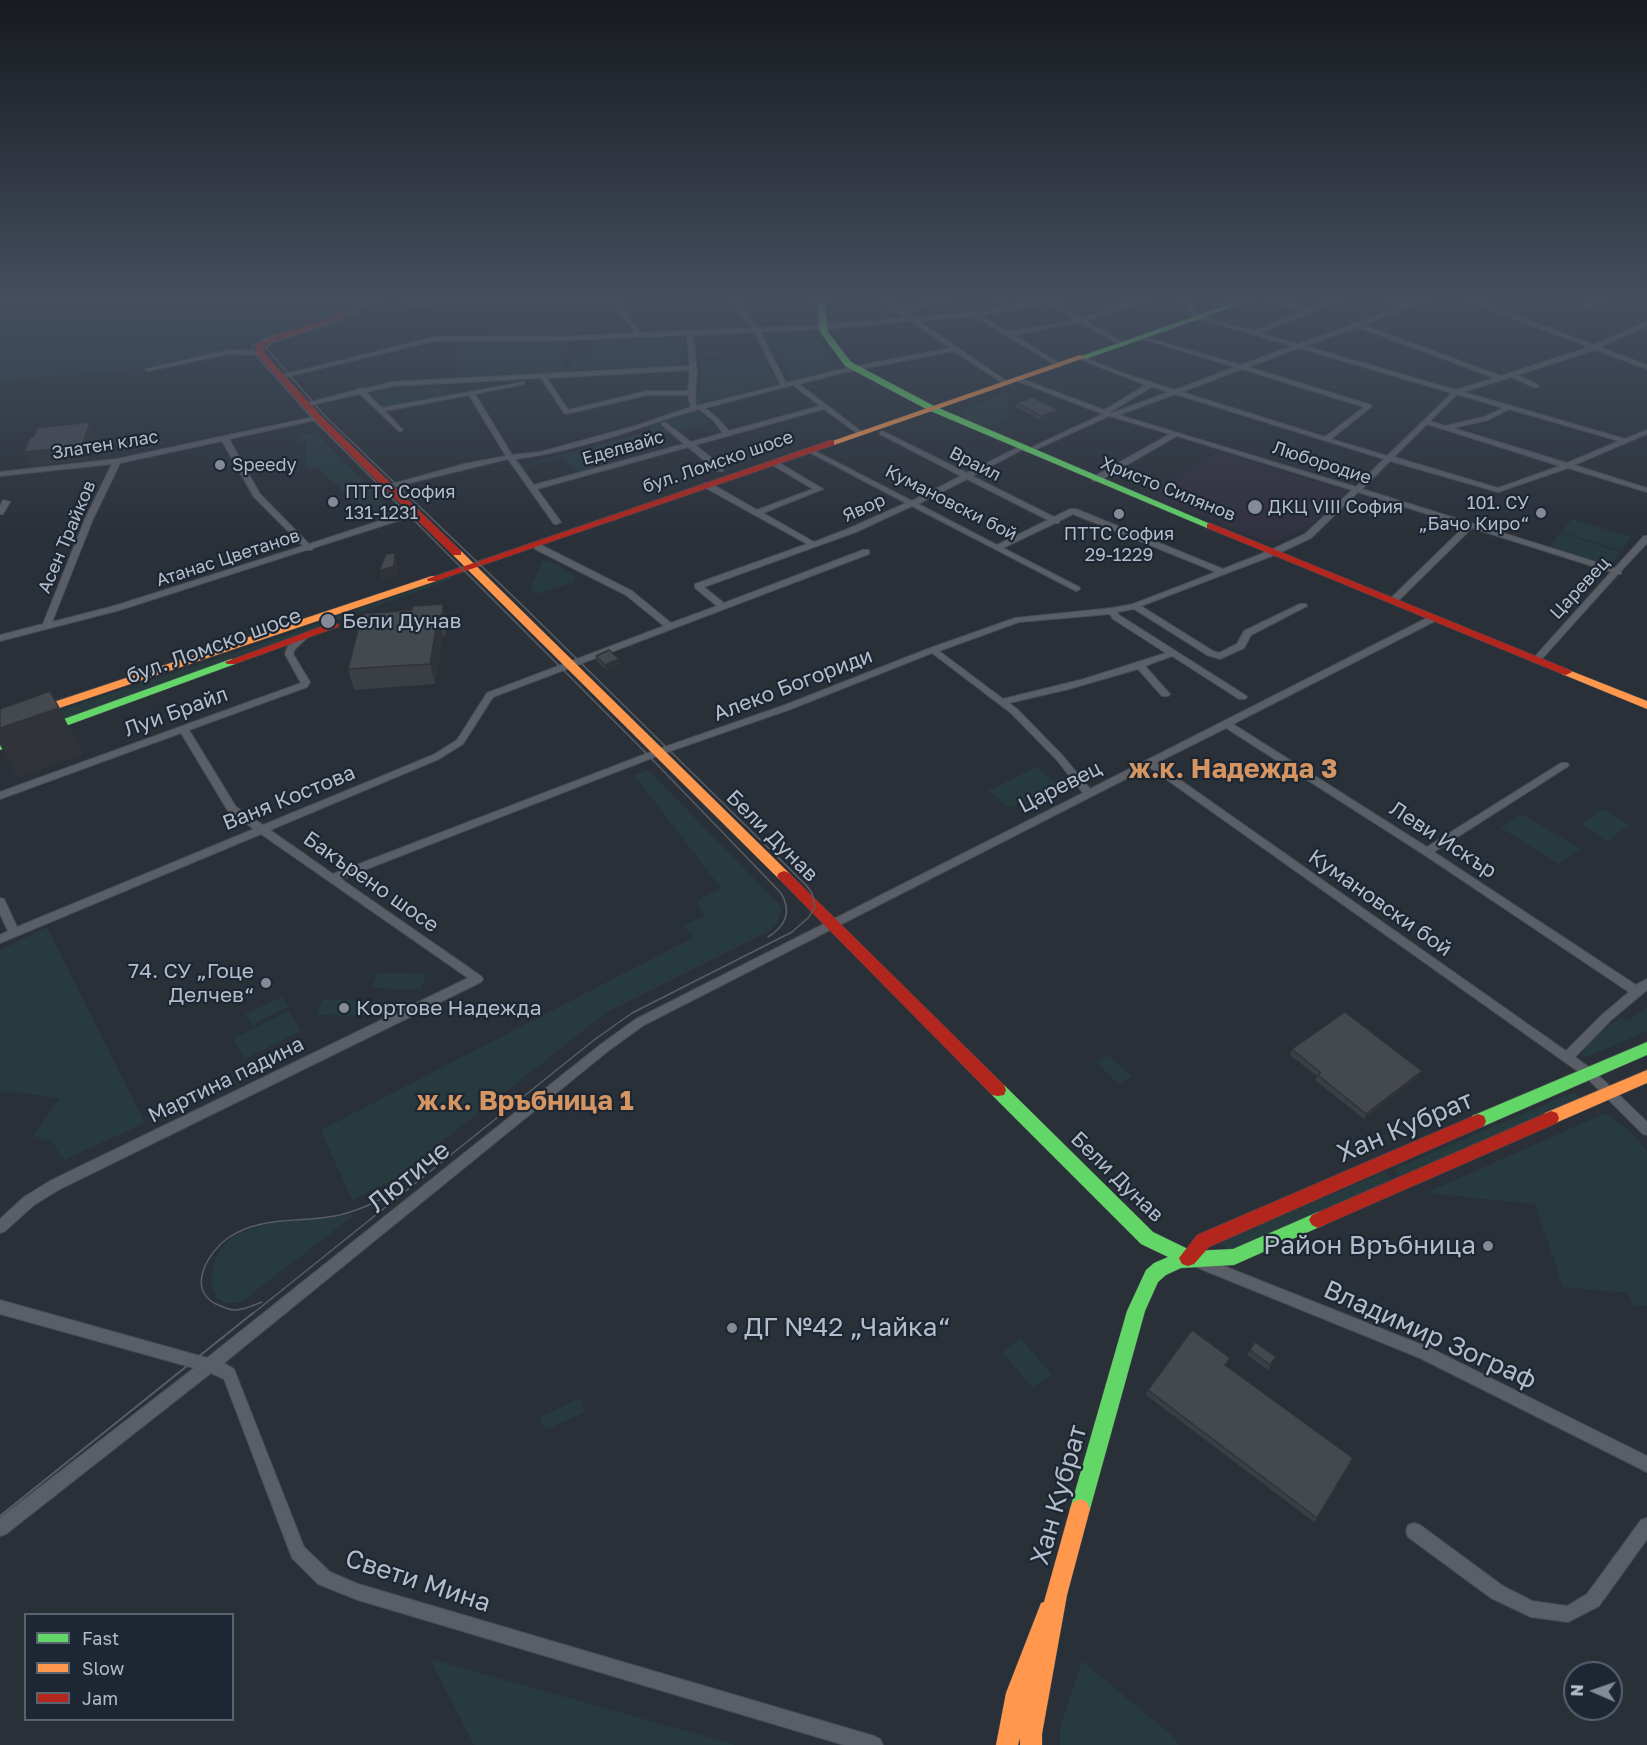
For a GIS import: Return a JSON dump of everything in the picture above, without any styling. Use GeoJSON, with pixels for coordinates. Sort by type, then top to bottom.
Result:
{"type":"FeatureCollection","features":[{"type":"Feature","properties":{"kind":"street","name":"Бели Дунав"},"geometry":{"type":"LineString","coordinates":[[286,381],[318,418],[571,664],[1147,1238],[1188,1258]]}},
{"type":"Feature","properties":{"kind":"street"},"geometry":{"type":"LineString","coordinates":[[306,404],[393,384],[443,381]]}},
{"type":"Feature","properties":{"kind":"street"},"geometry":{"type":"LineString","coordinates":[[451,381],[456,396]]}},
{"type":"Feature","properties":{"kind":"street"},"geometry":{"type":"LineString","coordinates":[[382,410],[523,381]]}},
{"type":"Feature","properties":{"kind":"street"},"geometry":{"type":"LineString","coordinates":[[546,381],[565,411],[572,412],[647,393],[692,393]]}},
{"type":"Feature","properties":{"kind":"street"},"geometry":{"type":"LineString","coordinates":[[692,381],[691,405],[716,420],[728,434]]}},
{"type":"Feature","properties":{"kind":"street"},"geometry":{"type":"LineString","coordinates":[[782,381],[784,385]]}},
{"type":"Feature","properties":{"kind":"street","name":"Христо Силянов"},"geometry":{"type":"LineString","coordinates":[[879,381],[931,408],[1024,450],[1647,705]]}},
{"type":"Feature","properties":{"kind":"street","name":"бул. Ломско шосе"},"geometry":{"type":"LineString","coordinates":[[0,746],[306,635],[575,531],[1011,381]]}},
{"type":"Feature","properties":{"kind":"street","name":"Любородие"},"geometry":{"type":"LineString","coordinates":[[1013,381],[1108,414],[1618,572]]}},
{"type":"Feature","properties":{"kind":"street"},"geometry":{"type":"LineString","coordinates":[[1144,381],[1326,440],[1498,490],[1566,466],[1647,432]]}},
{"type":"Feature","properties":{"kind":"street"},"geometry":{"type":"LineString","coordinates":[[1108,414],[1208,381]]}},
{"type":"Feature","properties":{"kind":"street"},"geometry":{"type":"LineString","coordinates":[[1288,381],[1369,406],[1326,440]]}},
{"type":"Feature","properties":{"kind":"street"},"geometry":{"type":"LineString","coordinates":[[1420,381],[1625,441]]}},
{"type":"Feature","properties":{"kind":"street"},"geometry":{"type":"LineString","coordinates":[[1456,392],[1486,381]]}},
{"type":"Feature","properties":{"kind":"street"},"geometry":{"type":"LineString","coordinates":[[1526,381],[1536,386]]}},
{"type":"Feature","properties":{"kind":"street"},"geometry":{"type":"LineString","coordinates":[[389,486],[510,457],[540,454],[794,382],[860,433]]}},
{"type":"Feature","properties":{"kind":"street"},"geometry":{"type":"LineString","coordinates":[[1108,414],[1152,384]]}},
{"type":"Feature","properties":{"kind":"street"},"geometry":{"type":"LineString","coordinates":[[360,390],[400,430]]}},
{"type":"Feature","properties":{"kind":"street","name":"Алеко Богориди"},"geometry":{"type":"LineString","coordinates":[[331,879],[659,752],[789,707],[933,650],[1028,617],[1114,614],[1274,552],[1308,536],[1358,490],[1456,392]]}},
{"type":"Feature","properties":{"kind":"street"},"geometry":{"type":"LineString","coordinates":[[471,393],[510,457],[557,522]]}},
{"type":"Feature","properties":{"kind":"street","name":"Еделвайс"},"geometry":{"type":"LineString","coordinates":[[533,488],[825,407]]}},
{"type":"Feature","properties":{"kind":"street"},"geometry":{"type":"LineString","coordinates":[[1445,428],[1475,424],[1508,407]]}},
{"type":"Feature","properties":{"kind":"street","name":"Явор"},"geometry":{"type":"LineString","coordinates":[[723,607],[698,586],[806,545],[814,545],[911,504],[1024,450],[1054,441],[1108,414]]}},
{"type":"Feature","properties":{"kind":"street","name":"Златен клас"},"geometry":{"type":"LineString","coordinates":[[0,474],[117,461],[225,440],[318,418]]}},
{"type":"Feature","properties":{"kind":"street"},"geometry":{"type":"LineString","coordinates":[[1426,422],[1647,490]]}},
{"type":"Feature","properties":{"kind":"street"},"geometry":{"type":"LineString","coordinates":[[664,424],[720,469]]}},
{"type":"Feature","properties":{"kind":"street","name":"Враил"},"geometry":{"type":"LineString","coordinates":[[882,433],[1056,520]]}},
{"type":"Feature","properties":{"kind":"street"},"geometry":{"type":"LineString","coordinates":[[1096,479],[1176,434]]}},
{"type":"Feature","properties":{"kind":"street"},"geometry":{"type":"LineString","coordinates":[[225,440],[257,495],[309,548]]}},
{"type":"Feature","properties":{"kind":"street","name":"Кумановски бой"},"geometry":{"type":"LineString","coordinates":[[809,450],[1076,589]]}},
{"type":"Feature","properties":{"kind":"street","name":"Асен Трайков"},"geometry":{"type":"LineString","coordinates":[[47,626],[89,519],[117,461]]}},
{"type":"Feature","properties":{"kind":"street"},"geometry":{"type":"LineString","coordinates":[[756,513],[819,489],[773,463]]}},
{"type":"Feature","properties":{"kind":"street"},"geometry":{"type":"LineString","coordinates":[[707,486],[814,545]]}},
{"type":"Feature","properties":{"kind":"street"},"geometry":{"type":"LineString","coordinates":[[0,512],[6,502]]}},
{"type":"Feature","properties":{"kind":"street"},"geometry":{"type":"LineString","coordinates":[[999,547],[1074,511],[1223,572]]}},
{"type":"Feature","properties":{"kind":"street","name":"Атанас Цветанов"},"geometry":{"type":"LineString","coordinates":[[0,638],[117,608],[416,512]]}},
{"type":"Feature","properties":{"kind":"street"},"geometry":{"type":"LineString","coordinates":[[1393,601],[1470,526]]}},
{"type":"Feature","properties":{"kind":"street","name":"бул. Ломско шосе"},"geometry":{"type":"LineString","coordinates":[[0,724],[474,570],[575,531]]}},
{"type":"Feature","properties":{"kind":"street","name":"Царевец"},"geometry":{"type":"LineString","coordinates":[[1536,660],[1647,538]]}},
{"type":"Feature","properties":{"kind":"street"},"geometry":{"type":"LineString","coordinates":[[538,547],[629,593],[670,627]]}},
{"type":"Feature","properties":{"kind":"street","name":"Ваня Костова"},"geometry":{"type":"LineString","coordinates":[[0,939],[436,757],[460,742],[490,695],[866,552]]}},
{"type":"Feature","properties":{"kind":"street"},"geometry":{"type":"LineString","coordinates":[[1135,606],[1210,653],[1220,656],[1241,646],[1247,633],[1304,606]]}},
{"type":"Feature","properties":{"kind":"street"},"geometry":{"type":"LineString","coordinates":[[1114,614],[1242,697]]}},
{"type":"Feature","properties":{"kind":"street","name":"Царевец"},"geometry":{"type":"LineString","coordinates":[[832,925],[1434,618]]}},
{"type":"Feature","properties":{"kind":"street","name":"Луи Брайл"},"geometry":{"type":"LineString","coordinates":[[0,796],[304,685],[306,682],[303,675],[289,654],[296,643],[306,635]]}},
{"type":"Feature","properties":{"kind":"street"},"geometry":{"type":"LineString","coordinates":[[933,650],[1014,711],[1052,750],[1089,794]]}},
{"type":"Feature","properties":{"kind":"street"},"geometry":{"type":"LineString","coordinates":[[1000,702],[1064,689],[1140,666],[1173,653]]}},
{"type":"Feature","properties":{"kind":"street"},"geometry":{"type":"LineString","coordinates":[[1140,666],[1165,694]]}},
{"type":"Feature","properties":{"kind":"street","name":"Леви Искър"},"geometry":{"type":"LineString","coordinates":[[1226,724],[1428,852],[1636,992]]}},
{"type":"Feature","properties":{"kind":"street","name":"Бакърено шосе"},"geometry":{"type":"LineString","coordinates":[[183,729],[232,809],[477,979]]}},
{"type":"Feature","properties":{"kind":"street","name":"Кумановски бой"},"geometry":{"type":"LineString","coordinates":[[1149,764],[1590,1074],[1647,1130]]}},
{"type":"Feature","properties":{"kind":"street"},"geometry":{"type":"LineString","coordinates":[[1428,852],[1564,765]]}},
{"type":"Feature","properties":{"kind":"street"},"geometry":{"type":"LineString","coordinates":[[0,902],[14,932]]}},
{"type":"Feature","properties":{"kind":"street","name":"Лютиче"},"geometry":{"type":"LineString","coordinates":[[0,1528],[238,1343],[622,1035],[640,1022],[832,925]]}},
{"type":"Feature","properties":{"kind":"street","name":"Мартина падина"},"geometry":{"type":"LineString","coordinates":[[0,1227],[29,1201],[55,1185],[477,979]]}},
{"type":"Feature","properties":{"kind":"street"},"geometry":{"type":"LineString","coordinates":[[1567,1058],[1647,983]]}},
{"type":"Feature","properties":{"kind":"street","name":"Хан Кубрат"},"geometry":{"type":"LineString","coordinates":[[1188,1258],[1203,1241],[1237,1225],[1647,1048]]}},
{"type":"Feature","properties":{"kind":"street","name":"Хан Кубрат"},"geometry":{"type":"LineString","coordinates":[[1031,1745],[1030,1734],[1050,1637],[1056,1594],[1136,1311],[1152,1276],[1161,1268],[1188,1258],[1234,1257],[1647,1076]]}},
{"type":"Feature","properties":{"kind":"street","name":"Владимир Зограф"},"geometry":{"type":"LineString","coordinates":[[1188,1258],[1425,1353],[1647,1464]]}},
{"type":"Feature","properties":{"kind":"street","name":"Свети Мина"},"geometry":{"type":"LineString","coordinates":[[0,1307],[207,1365],[229,1374],[298,1552],[324,1578],[358,1592],[874,1745]]}},
{"type":"Feature","properties":{"kind":"street"},"geometry":{"type":"LineString","coordinates":[[1414,1531],[1497,1592],[1531,1609],[1568,1614],[1593,1600],[1647,1526]]}},
{"type":"Feature","properties":{"kind":"street","name":"Хан Кубрат"},"geometry":{"type":"LineString","coordinates":[[1007,1745],[1015,1702],[1036,1639],[1056,1594]]}},
{"type":"Feature","properties":{"kind":"shaded area","name":"ДКЦ VIII София"},"geometry":{"type":"Polygon","coordinates":[[[1219,452],[1347,491],[1308,528],[1271,543],[1148,495],[1219,452]]]}},
{"type":"Feature","properties":{"kind":"green space"},"geometry":{"type":"Polygon","coordinates":[[[701,381],[774,381],[775,384],[697,403],[701,381]]]}},
{"type":"Feature","properties":{"kind":"green space"},"geometry":{"type":"Polygon","coordinates":[[[439,387],[447,394],[445,396],[385,408],[371,393],[439,387]]]}},
{"type":"Feature","properties":{"kind":"green space"},"geometry":{"type":"Polygon","coordinates":[[[1007,393],[1016,397],[1006,405],[1009,419],[1003,422],[982,425],[969,420],[960,410],[1007,393]]]}},
{"type":"Feature","properties":{"kind":"green space"},"geometry":{"type":"Polygon","coordinates":[[[695,411],[710,422],[594,455],[602,467],[579,474],[563,457],[521,468],[516,461],[519,460],[524,465],[652,430],[648,426],[695,411]]]}},
{"type":"Feature","properties":{"kind":"green space"},"geometry":{"type":"Polygon","coordinates":[[[316,432],[397,516],[378,522],[316,467],[306,468],[306,441],[300,442],[301,435],[316,432]]]}},
{"type":"Feature","properties":{"kind":"green space"},"geometry":{"type":"Polygon","coordinates":[[[1572,519],[1631,537],[1621,551],[1561,532],[1572,519]]]}},
{"type":"Feature","properties":{"kind":"green space"},"geometry":{"type":"Polygon","coordinates":[[[1560,533],[1620,552],[1610,565],[1550,546],[1560,533]]]}},
{"type":"Feature","properties":{"kind":"green space"},"geometry":{"type":"Polygon","coordinates":[[[543,560],[550,561],[576,576],[574,582],[537,594],[530,588],[543,560]]]}},
{"type":"Feature","properties":{"kind":"green space"},"geometry":{"type":"Polygon","coordinates":[[[450,577],[455,578],[0,741],[0,730],[237,652],[450,577]]]}},
{"type":"Feature","properties":{"kind":"green space"},"geometry":{"type":"Polygon","coordinates":[[[1036,767],[1058,784],[1010,808],[988,791],[1036,767]]]}},
{"type":"Feature","properties":{"kind":"green space"},"geometry":{"type":"Polygon","coordinates":[[[648,770],[778,903],[782,909],[778,922],[771,930],[607,1012],[394,1179],[352,1200],[321,1130],[694,937],[683,925],[705,916],[697,901],[721,888],[634,775],[648,770]]]}},
{"type":"Feature","properties":{"kind":"green space"},"geometry":{"type":"Polygon","coordinates":[[[1603,809],[1630,825],[1607,841],[1580,824],[1603,809]]]}},
{"type":"Feature","properties":{"kind":"green space"},"geometry":{"type":"Polygon","coordinates":[[[1522,814],[1580,849],[1558,864],[1500,827],[1522,814]]]}},
{"type":"Feature","properties":{"kind":"green space"},"geometry":{"type":"Polygon","coordinates":[[[47,927],[145,1123],[64,1160],[52,1142],[33,1136],[60,1098],[7,1091],[0,1093],[0,950],[47,927]]]}},
{"type":"Feature","properties":{"kind":"green space","name":"Кортове Надежда"},"geometry":{"type":"Polygon","coordinates":[[[378,973],[426,974],[420,990],[372,988],[378,973]]]}},
{"type":"Feature","properties":{"kind":"green space"},"geometry":{"type":"Polygon","coordinates":[[[282,997],[288,1007],[252,1025],[245,1014],[282,997]]]}},
{"type":"Feature","properties":{"kind":"green space","name":"Кортове Надежда"},"geometry":{"type":"Polygon","coordinates":[[[323,999],[372,1001],[366,1016],[316,1015],[323,999]]]}},
{"type":"Feature","properties":{"kind":"green space"},"geometry":{"type":"Polygon","coordinates":[[[1647,1008],[1647,1031],[1589,1056],[1582,1056],[1586,1041],[1620,1018],[1628,1021],[1647,1008]]]}},
{"type":"Feature","properties":{"kind":"green space"},"geometry":{"type":"Polygon","coordinates":[[[289,1011],[301,1031],[245,1059],[233,1039],[289,1011]]]}},
{"type":"Feature","properties":{"kind":"green space"},"geometry":{"type":"Polygon","coordinates":[[[1108,1055],[1132,1076],[1119,1084],[1096,1062],[1108,1055]]]}},
{"type":"Feature","properties":{"kind":"green space"},"geometry":{"type":"Polygon","coordinates":[[[1574,1092],[1581,1099],[1400,1176],[1394,1169],[1574,1092]]]}},
{"type":"Feature","properties":{"kind":"green space"},"geometry":{"type":"Polygon","coordinates":[[[1606,1113],[1633,1134],[1647,1151],[1647,1306],[1634,1305],[1628,1293],[1563,1287],[1535,1204],[1426,1193],[1606,1113]]]}},
{"type":"Feature","properties":{"kind":"green space"},"geometry":{"type":"Polygon","coordinates":[[[1385,1172],[1393,1181],[1229,1251],[1219,1242],[1385,1172]]]}},
{"type":"Feature","properties":{"kind":"green space"},"geometry":{"type":"Polygon","coordinates":[[[351,1214],[352,1217],[242,1301],[229,1303],[220,1300],[214,1292],[212,1282],[216,1258],[232,1238],[257,1227],[351,1214]]]}},
{"type":"Feature","properties":{"kind":"green space"},"geometry":{"type":"Polygon","coordinates":[[[1020,1338],[1052,1374],[1033,1388],[1002,1352],[1020,1338]]]}},
{"type":"Feature","properties":{"kind":"green space"},"geometry":{"type":"Polygon","coordinates":[[[580,1398],[585,1412],[545,1430],[540,1417],[580,1398]]]}},
{"type":"Feature","properties":{"kind":"green space"},"geometry":{"type":"Polygon","coordinates":[[[430,1659],[736,1745],[474,1745],[430,1659]]]}},
{"type":"Feature","properties":{"kind":"green space"},"geometry":{"type":"Polygon","coordinates":[[[1082,1661],[1174,1737],[1179,1745],[1060,1745],[1060,1729],[1082,1661]]]}},
{"type":"Feature","properties":{"kind":"building"},"geometry":{"type":"Polygon","coordinates":[[[1032,397],[1058,410],[1041,416],[1017,403],[1032,397]]]}},
{"type":"Feature","properties":{"kind":"building"},"geometry":{"type":"Polygon","coordinates":[[[90,422],[82,446],[24,452],[37,428],[90,422]]]}},
{"type":"Feature","properties":{"kind":"building"},"geometry":{"type":"Polygon","coordinates":[[[395,553],[394,566],[379,571],[386,554],[395,553]]]}},
{"type":"Feature","properties":{"kind":"building"},"geometry":{"type":"Polygon","coordinates":[[[443,604],[442,615],[438,616],[430,664],[348,669],[362,614],[412,610],[413,606],[443,604]]]}},
{"type":"Feature","properties":{"kind":"building"},"geometry":{"type":"Polygon","coordinates":[[[609,650],[619,659],[605,665],[596,656],[609,650]]]}},
{"type":"Feature","properties":{"kind":"building"},"geometry":{"type":"Polygon","coordinates":[[[50,691],[59,708],[0,728],[0,709],[50,691]]]}},
{"type":"Feature","properties":{"kind":"building"},"geometry":{"type":"Polygon","coordinates":[[[1345,1012],[1422,1071],[1366,1114],[1318,1075],[1321,1073],[1292,1049],[1345,1012]]]}},
{"type":"Feature","properties":{"kind":"building"},"geometry":{"type":"Polygon","coordinates":[[[1192,1330],[1230,1358],[1225,1365],[1353,1458],[1317,1518],[1148,1390],[1192,1330]]]}},
{"type":"Feature","properties":{"kind":"building"},"geometry":{"type":"Polygon","coordinates":[[[1255,1342],[1276,1357],[1270,1365],[1250,1350],[1255,1342]]]}},
{"type":"Feature","properties":{"kind":"tram line"},"geometry":{"type":"LineString","coordinates":[[279,381],[313,419],[649,756],[781,893],[786,906],[785,918],[779,928],[768,937]]}},
{"type":"Feature","properties":{"kind":"tram line"},"geometry":{"type":"LineString","coordinates":[[251,1315],[594,1040],[632,1013],[792,932],[809,917],[815,906],[812,893],[806,885],[521,604],[325,416],[295,381]]}},
{"type":"Feature","properties":{"kind":"tram line"},"geometry":{"type":"LineString","coordinates":[[262,1302],[232,1310],[214,1303],[206,1296],[202,1288],[204,1269],[214,1251],[228,1238],[240,1231],[266,1223],[343,1214],[395,1192]]}},
{"type":"Feature","properties":{"kind":"tram line"},"geometry":{"type":"LineString","coordinates":[[0,1516],[253,1313]]}},
{"type":"Feature","properties":{"kind":"traffic: fast"},"geometry":{"type":"LineString","coordinates":[[881,381],[931,408],[1210,526]]}},
{"type":"Feature","properties":{"kind":"traffic: fast"},"geometry":{"type":"LineString","coordinates":[[0,746],[231,662]]}},
{"type":"Feature","properties":{"kind":"traffic: fast"},"geometry":{"type":"LineString","coordinates":[[1478,1121],[1647,1048]]}},
{"type":"Feature","properties":{"kind":"traffic: fast"},"geometry":{"type":"LineString","coordinates":[[998,1090],[1147,1238],[1188,1258]]}},
{"type":"Feature","properties":{"kind":"traffic: fast"},"geometry":{"type":"LineString","coordinates":[[1080,1509],[1136,1311],[1152,1276],[1160,1269],[1179,1260],[1234,1257],[1318,1220]]}},
{"type":"Feature","properties":{"kind":"traffic: slow"},"geometry":{"type":"LineString","coordinates":[[831,443],[1011,381]]}},
{"type":"Feature","properties":{"kind":"traffic: slow"},"geometry":{"type":"LineString","coordinates":[[457,553],[784,876]]}},
{"type":"Feature","properties":{"kind":"traffic: slow"},"geometry":{"type":"LineString","coordinates":[[0,724],[432,579]]}},
{"type":"Feature","properties":{"kind":"traffic: slow"},"geometry":{"type":"LineString","coordinates":[[1566,672],[1647,705]]}},
{"type":"Feature","properties":{"kind":"traffic: slow"},"geometry":{"type":"LineString","coordinates":[[1551,1118],[1647,1076]]}},
{"type":"Feature","properties":{"kind":"traffic: slow"},"geometry":{"type":"LineString","coordinates":[[1031,1745],[1031,1734],[1056,1595],[1080,1509]]}},
{"type":"Feature","properties":{"kind":"traffic: slow"},"geometry":{"type":"LineString","coordinates":[[1007,1745],[1017,1693],[1049,1611]]}},
{"type":"Feature","properties":{"kind":"traffic: jam"},"geometry":{"type":"LineString","coordinates":[[285,381],[318,418],[457,553]]}},
{"type":"Feature","properties":{"kind":"traffic: jam"},"geometry":{"type":"LineString","coordinates":[[432,579],[831,443]]}},
{"type":"Feature","properties":{"kind":"traffic: jam"},"geometry":{"type":"LineString","coordinates":[[1210,526],[1566,672]]}},
{"type":"Feature","properties":{"kind":"traffic: jam"},"geometry":{"type":"LineString","coordinates":[[231,662],[334,625]]}},
{"type":"Feature","properties":{"kind":"traffic: jam"},"geometry":{"type":"LineString","coordinates":[[784,876],[998,1090]]}},
{"type":"Feature","properties":{"kind":"traffic: jam"},"geometry":{"type":"LineString","coordinates":[[1318,1220],[1551,1118]]}},
{"type":"Feature","properties":{"kind":"traffic: jam"},"geometry":{"type":"LineString","coordinates":[[1188,1258],[1203,1241],[1478,1121]]}},
{"type":"Feature","properties":{"kind":"place","name":"Speedy"},"geometry":{"type":"Point","coordinates":[220,465]}},
{"type":"Feature","properties":{"kind":"place","name":"ПТТС София 131-1231"},"geometry":{"type":"Point","coordinates":[333,502]}},
{"type":"Feature","properties":{"kind":"place","name":"ДКЦ VIII София"},"geometry":{"type":"Point","coordinates":[1255,507]}},
{"type":"Feature","properties":{"kind":"place","name":"101. СУ „Бачо Киро“"},"geometry":{"type":"Point","coordinates":[1541,513]}},
{"type":"Feature","properties":{"kind":"place","name":"ПТТС София 29-1229"},"geometry":{"type":"Point","coordinates":[1119,514]}},
{"type":"Feature","properties":{"kind":"place","name":"Бели Дунав"},"geometry":{"type":"Point","coordinates":[328,621]}},
{"type":"Feature","properties":{"kind":"place","name":"74. СУ „Гоце Делчев“"},"geometry":{"type":"Point","coordinates":[266,983]}},
{"type":"Feature","properties":{"kind":"place","name":"Кортове Надежда"},"geometry":{"type":"Point","coordinates":[344,1008]}},
{"type":"Feature","properties":{"kind":"place","name":"Район Връбница"},"geometry":{"type":"Point","coordinates":[1488,1246]}},
{"type":"Feature","properties":{"kind":"place","name":"ДГ №42 „Чайка“"},"geometry":{"type":"Point","coordinates":[732,1328]}},
{"type":"Feature","properties":{"kind":"district","name":"ж.к. Надежда 3"},"geometry":{"type":"Point","coordinates":[1233,769]}},
{"type":"Feature","properties":{"kind":"district","name":"ж.к. Връбница 1"},"geometry":{"type":"Point","coordinates":[525,1101]}}]}
